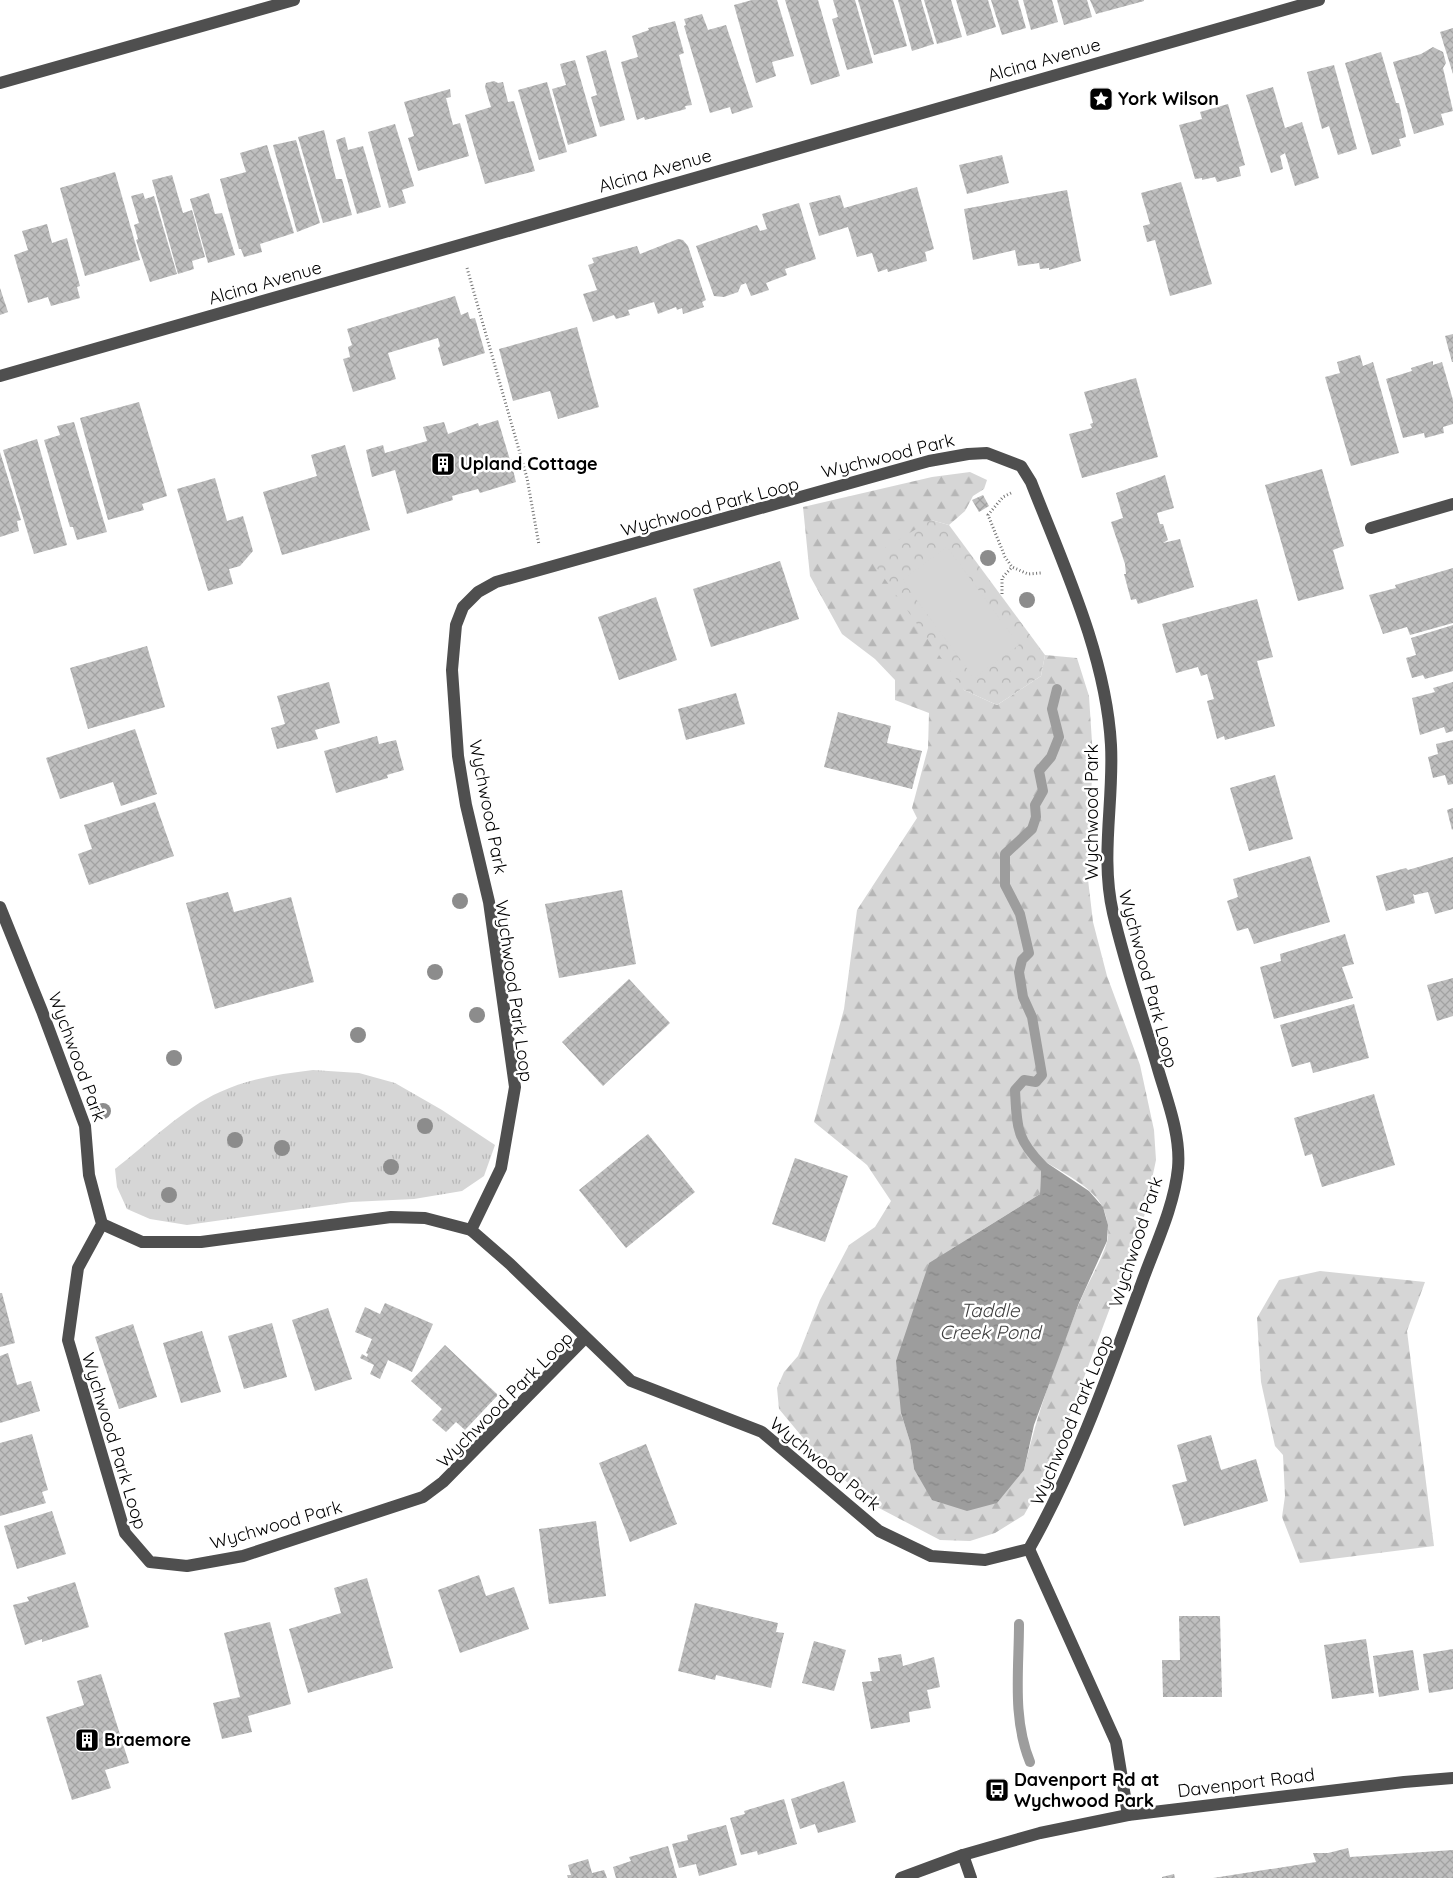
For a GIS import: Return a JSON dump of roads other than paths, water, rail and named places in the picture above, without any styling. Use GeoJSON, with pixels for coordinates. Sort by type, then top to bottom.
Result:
{"type":"FeatureCollection","features":[{"type":"Feature","properties":{"kind":"street"},"geometry":{"type":"LineString","coordinates":[[0,83],[294,0]]}},
{"type":"Feature","properties":{"kind":"street","name":"Alcina Avenue"},"geometry":{"type":"LineString","coordinates":[[0,376],[1319,0]]}},
{"type":"Feature","properties":{"kind":"street","name":"Wychwood Park"},"geometry":{"type":"LineString","coordinates":[[102,1224],[142,1242],[201,1242],[391,1217],[425,1218],[471,1230],[510,1264],[631,1381],[762,1432],[879,1531],[931,1556],[985,1560],[1029,1549],[1056,1502],[1126,1326],[1170,1205],[1178,1172],[1179,1152],[1165,1093],[1112,910],[1106,865],[1111,744],[1103,696],[1089,634],[1031,482],[1021,466],[1005,458],[986,453],[968,454],[929,461],[496,582],[478,592],[463,607],[456,626],[452,670],[458,756],[466,805],[489,902],[515,1087],[501,1168],[471,1230]]}},
{"type":"Feature","properties":{"kind":"street"},"geometry":{"type":"LineString","coordinates":[[1371,528],[1453,504]]}},
{"type":"Feature","properties":{"kind":"street","name":"Wychwood Park"},"geometry":{"type":"LineString","coordinates":[[0,907],[42,1011],[85,1126],[89,1174],[102,1224],[78,1268],[68,1340],[124,1534],[150,1562],[187,1566],[243,1556],[423,1497],[443,1482],[585,1338]]}},
{"type":"Feature","properties":{"kind":"street"},"geometry":{"type":"LineString","coordinates":[[1029,1549],[1116,1742],[1128,1816]]}},
{"type":"Feature","properties":{"kind":"street","name":"Davenport Road"},"geometry":{"type":"LineString","coordinates":[[901,1878],[963,1855],[1040,1833],[1128,1816],[1394,1783],[1453,1778]]}},
{"type":"Feature","properties":{"kind":"street"},"geometry":{"type":"LineString","coordinates":[[963,1855],[971,1878]]}},
{"type":"Feature","properties":{"kind":"water","name":"Taddle Creek Pond"},"geometry":{"type":"Polygon","coordinates":[[[1035,1158],[1041,1159],[1089,1191],[1103,1207],[1108,1225],[1107,1241],[1079,1303],[1034,1425],[1024,1470],[997,1503],[967,1511],[932,1500],[914,1469],[910,1442],[901,1413],[896,1361],[929,1263],[1040,1194],[1041,1170],[1035,1158]]]}},
{"type":"Feature","properties":{"kind":"waterway"},"geometry":{"type":"LineString","coordinates":[[1043,1166],[1023,1140],[1016,1114],[1015,1090],[1024,1080],[1036,1082],[1042,1075],[1032,1017],[1023,997],[1019,972],[1022,960],[1029,953],[1020,914],[1005,885],[1005,854],[1032,829],[1036,817],[1035,805],[1043,791],[1039,771],[1051,757],[1059,737],[1052,709],[1057,689]]}},
{"type":"Feature","properties":{"kind":"waterway"},"geometry":{"type":"LineString","coordinates":[[1019,1624],[1019,1711],[1024,1745],[1030,1762]]}},
{"type":"Feature","properties":{"kind":"place","name":"York Wilson"},"geometry":{"type":"Point","coordinates":[1101,99]}},
{"type":"Feature","properties":{"kind":"place","name":"Upland Cottage"},"geometry":{"type":"Point","coordinates":[443,464]}},
{"type":"Feature","properties":{"kind":"place","name":"Braemore"},"geometry":{"type":"Point","coordinates":[87,1740]}},
{"type":"Feature","properties":{"kind":"place","name":"Davenport Rd at Wychwood Park"},"geometry":{"type":"Point","coordinates":[997,1790]}}]}
